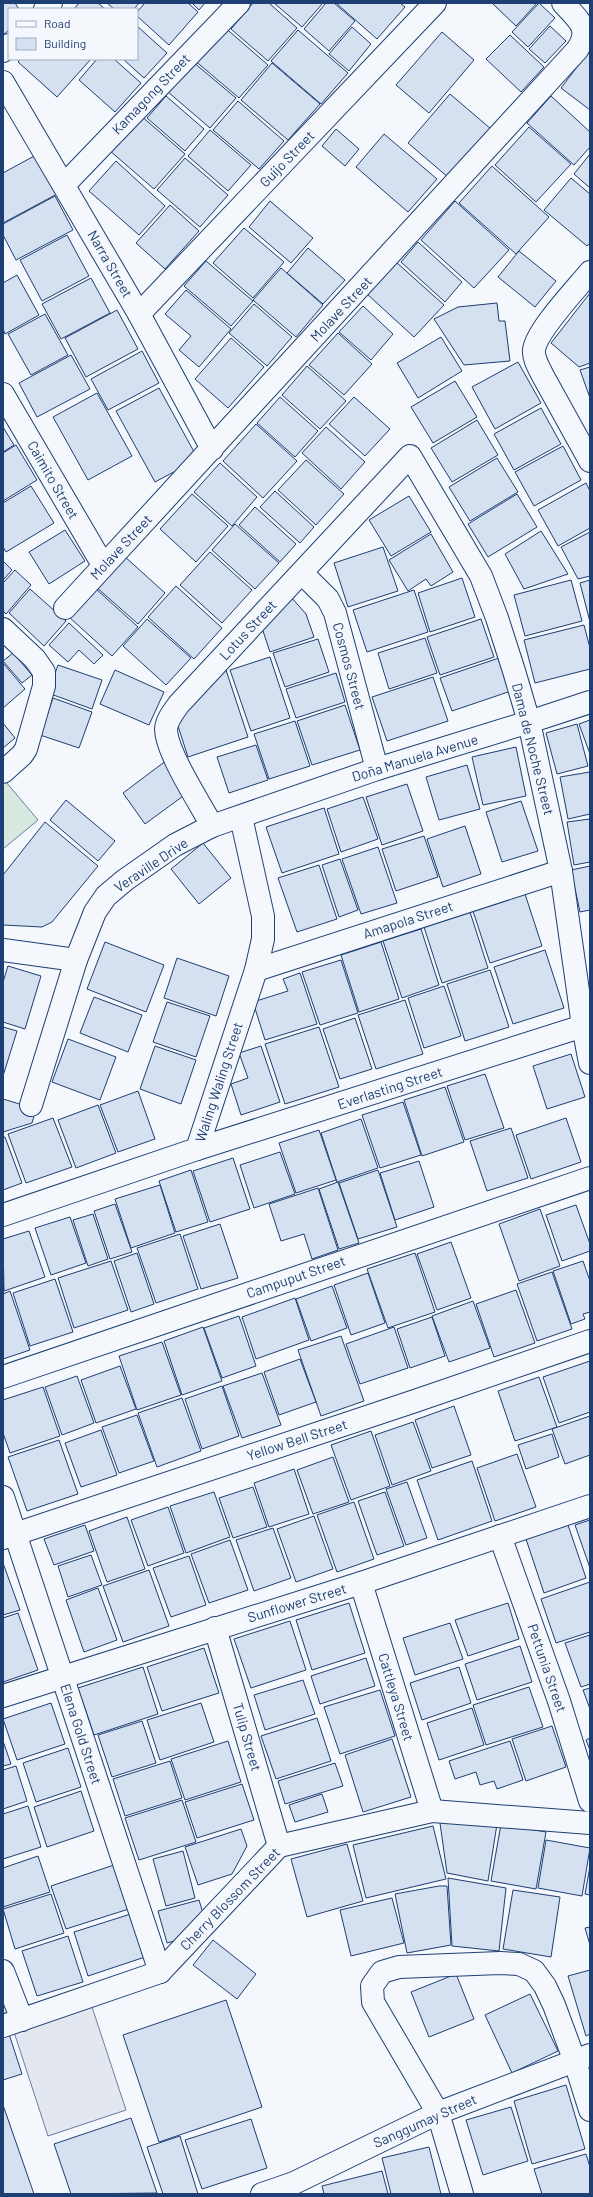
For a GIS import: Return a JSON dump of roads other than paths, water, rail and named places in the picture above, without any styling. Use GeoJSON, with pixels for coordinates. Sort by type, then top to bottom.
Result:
{"type":"FeatureCollection","features":[{"type":"Feature","properties":{"kind":"street","name":"Kamagong Street"},"geometry":{"type":"LineString","coordinates":[[64,185],[239,3]]}},
{"type":"Feature","properties":{"kind":"street","name":"Guijo Street"},"geometry":{"type":"LineString","coordinates":[[139,314],[435,3]]}},
{"type":"Feature","properties":{"kind":"street","name":"Molave Street"},"geometry":{"type":"LineString","coordinates":[[65,608],[578,50],[584,40],[582,24],[563,3]]}},
{"type":"Feature","properties":{"kind":"street","name":"Narra Street"},"geometry":{"type":"LineString","coordinates":[[3,82],[139,314],[212,449]]}},
{"type":"Feature","properties":{"kind":"street"},"geometry":{"type":"LineString","coordinates":[[590,272],[546,326],[534,350],[536,363],[590,461]]}},
{"type":"Feature","properties":{"kind":"street","name":"Caimito Street"},"geometry":{"type":"LineString","coordinates":[[3,394],[103,565]]}},
{"type":"Feature","properties":{"kind":"street","name":"Lotus Street"},"geometry":{"type":"LineString","coordinates":[[212,826],[173,753],[167,734],[168,719],[179,704],[410,456]]}},
{"type":"Feature","properties":{"kind":"street","name":"Dama de Noche Street"},"geometry":{"type":"LineString","coordinates":[[410,456],[481,576],[497,618],[529,722],[561,870],[582,1026],[590,1063]]}},
{"type":"Feature","properties":{"kind":"street","name":"Cosmos Street"},"geometry":{"type":"LineString","coordinates":[[302,573],[328,599],[334,613],[377,769]]}},
{"type":"Feature","properties":{"kind":"street"},"geometry":{"type":"LineString","coordinates":[[3,772],[22,755],[26,749],[45,678],[41,665],[6,637]]}},
{"type":"Feature","properties":{"kind":"street","name":"Doña Manuela Avenue"},"geometry":{"type":"LineString","coordinates":[[241,816],[377,769],[590,702]]}},
{"type":"Feature","properties":{"kind":"street","name":"Veraville Drive"},"geometry":{"type":"LineString","coordinates":[[31,1105],[76,960],[95,912],[106,896],[125,880],[175,845],[212,826],[241,816]]}},
{"type":"Feature","properties":{"kind":"street","name":"Waling Waling Street"},"geometry":{"type":"LineString","coordinates":[[3,1215],[197,1149],[256,970],[263,939],[264,916],[241,816]]}},
{"type":"Feature","properties":{"kind":"street","name":"Amapola Street"},"geometry":{"type":"LineString","coordinates":[[256,970],[561,870]]}},
{"type":"Feature","properties":{"kind":"street"},"geometry":{"type":"LineString","coordinates":[[3,950],[76,960]]}},
{"type":"Feature","properties":{"kind":"street","name":"Everlasting Street"},"geometry":{"type":"LineString","coordinates":[[197,1149],[582,1026]]}},
{"type":"Feature","properties":{"kind":"street","name":"Campuput Street"},"geometry":{"type":"LineString","coordinates":[[3,1377],[590,1178]]}},
{"type":"Feature","properties":{"kind":"street","name":"Yellow Bell Street"},"geometry":{"type":"LineString","coordinates":[[9,1536],[590,1341]]}},
{"type":"Feature","properties":{"kind":"street","name":"Elena Gold Street"},"geometry":{"type":"LineString","coordinates":[[3,1497],[9,1536],[62,1676],[160,1972]]}},
{"type":"Feature","properties":{"kind":"street","name":"Sunflower Street"},"geometry":{"type":"LineString","coordinates":[[3,1696],[62,1676],[361,1583],[590,1506]]}},
{"type":"Feature","properties":{"kind":"street","name":"Pettunia Street"},"geometry":{"type":"LineString","coordinates":[[500,1536],[560,1700],[590,1801]]}},
{"type":"Feature","properties":{"kind":"street","name":"Cattleya Street"},"geometry":{"type":"LineString","coordinates":[[361,1583],[432,1811]]}},
{"type":"Feature","properties":{"kind":"street","name":"Tulip Street"},"geometry":{"type":"LineString","coordinates":[[215,1628],[280,1846]]}},
{"type":"Feature","properties":{"kind":"street","name":"Cherry Blossom Street"},"geometry":{"type":"LineString","coordinates":[[12,2023],[160,1972],[280,1846],[432,1811],[590,1823]]}},
{"type":"Feature","properties":{"kind":"street"},"geometry":{"type":"LineString","coordinates":[[462,2194],[438,2113],[373,2002],[372,1986],[382,1972],[399,1967],[500,1962],[519,1964],[534,1971],[545,1986],[582,2057],[590,2110]]}},
{"type":"Feature","properties":{"kind":"street"},"geometry":{"type":"LineString","coordinates":[[3,1971],[12,2023]]}},
{"type":"Feature","properties":{"kind":"street","name":"Sanggumay Street"},"geometry":{"type":"LineString","coordinates":[[262,2194],[296,2188],[438,2113],[582,2057]]}}]}
